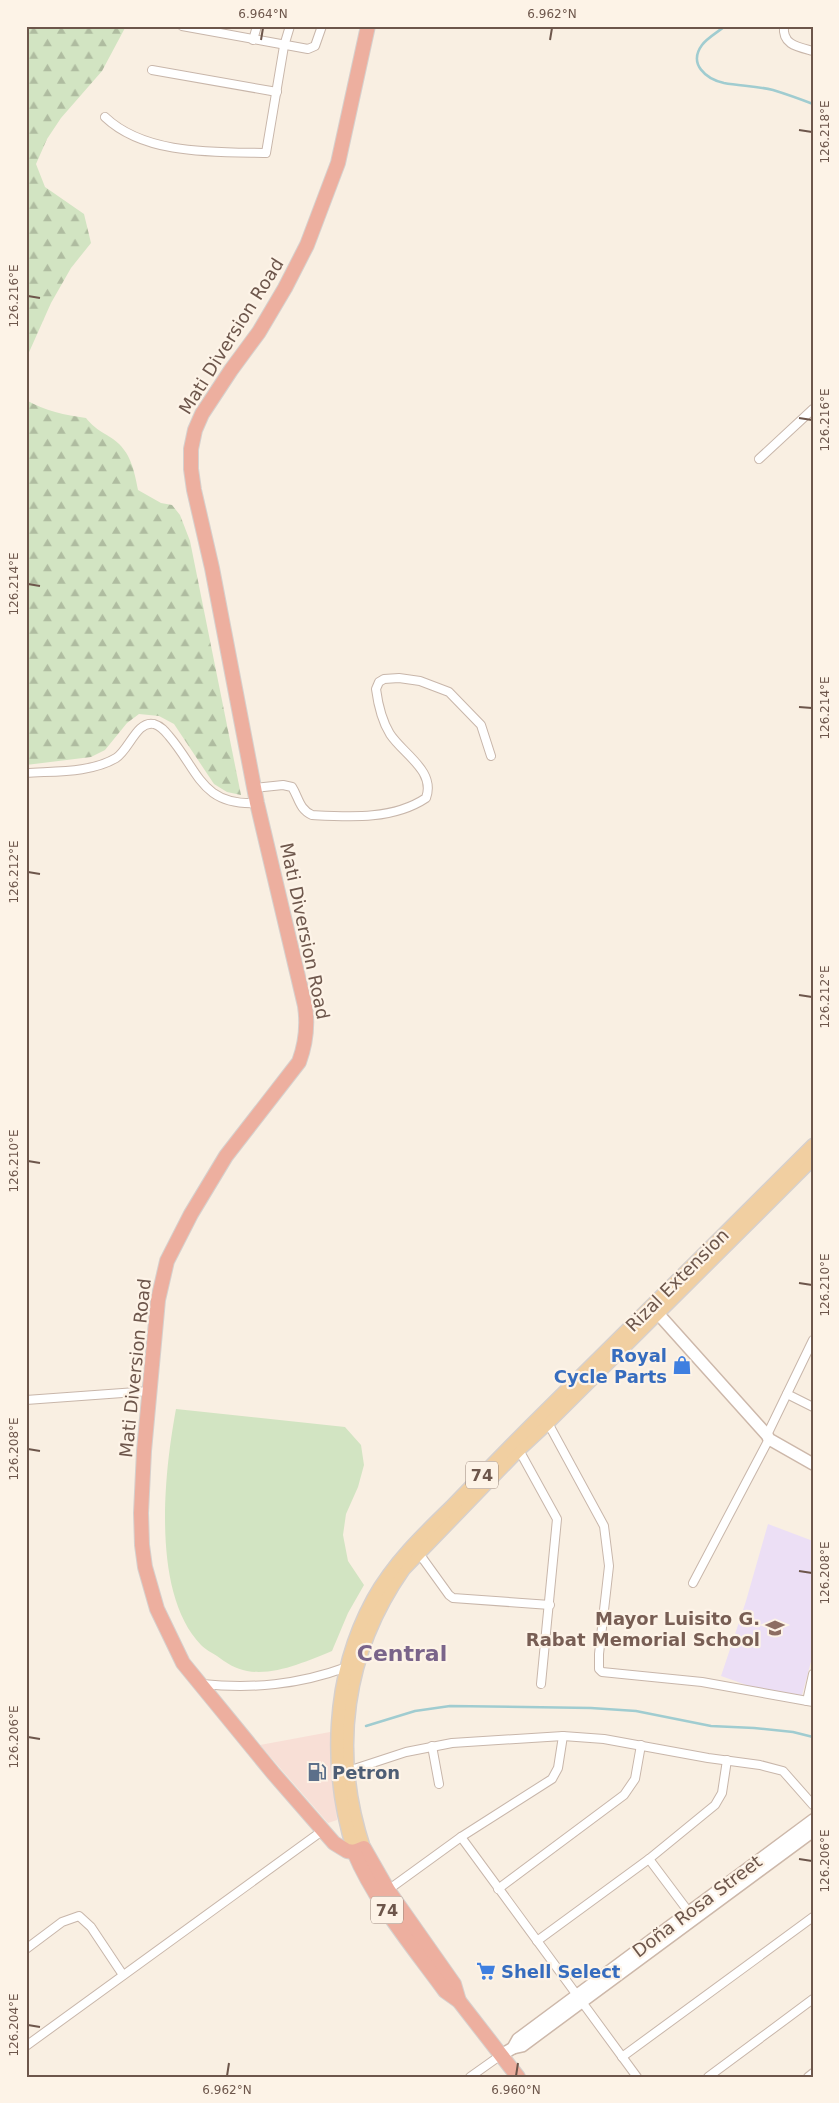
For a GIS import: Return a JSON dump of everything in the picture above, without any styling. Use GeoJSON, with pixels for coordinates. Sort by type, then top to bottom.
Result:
{"type":"FeatureCollection","features":[{"type":"Feature","properties":{"kind":"highway","name":"Mati Diversion Road"},"geometry":{"type":"LineString","coordinates":[[359,1850],[340,1848],[322,1832],[183,1663],[163,1624],[151,1591],[145,1567],[141,1513],[158,1300],[167,1261],[191,1214],[226,1156],[299,1062],[307,1031],[305,1006],[257,802],[210,559],[194,490],[191,449],[195,430],[202,414],[259,332],[285,288],[307,245],[338,163],[368,26]]}},
{"type":"Feature","properties":{"kind":"highway","name":"74"},"geometry":{"type":"LineString","coordinates":[[359,1850],[388,1890],[431,1962],[444,1991],[459,2001],[507,2051],[518,2077]]}},
{"type":"Feature","properties":{"kind":"highway","name":"74"},"geometry":{"type":"LineString","coordinates":[[359,1850],[369,1882],[431,1962]]}},
{"type":"Feature","properties":{"kind":"main road","name":"Rizal Extension"},"geometry":{"type":"LineString","coordinates":[[416,1549],[548,1423],[655,1310],[812,1150]]}},
{"type":"Feature","properties":{"kind":"main road","name":"Rizal Extension"},"geometry":{"type":"LineString","coordinates":[[359,1850],[341,1803],[338,1767],[340,1707],[351,1669],[381,1604],[416,1549],[513,1443],[655,1310]]}},
{"type":"Feature","properties":{"kind":"main road","name":"Rizal Extension"},"geometry":{"type":"LineString","coordinates":[[351,1669],[348,1771],[359,1850]]}},
{"type":"Feature","properties":{"kind":"street"},"geometry":{"type":"LineString","coordinates":[[182,26],[284,46],[312,48],[316,43],[322,26]]}},
{"type":"Feature","properties":{"kind":"street"},"geometry":{"type":"LineString","coordinates":[[253,40],[257,26]]}},
{"type":"Feature","properties":{"kind":"street"},"geometry":{"type":"LineString","coordinates":[[105,117],[124,133],[175,147],[216,152],[266,153],[284,46],[290,26]]}},
{"type":"Feature","properties":{"kind":"street"},"geometry":{"type":"LineString","coordinates":[[784,26],[786,39],[790,44],[813,51]]}},
{"type":"Feature","properties":{"kind":"street"},"geometry":{"type":"LineString","coordinates":[[152,70],[276,92]]}},
{"type":"Feature","properties":{"kind":"street"},"geometry":{"type":"LineString","coordinates":[[759,459],[813,409]]}},
{"type":"Feature","properties":{"kind":"street"},"geometry":{"type":"LineString","coordinates":[[254,788],[283,785],[292,787],[300,805],[312,815],[372,816],[404,809],[426,798],[429,791],[428,781],[420,768],[389,733],[382,717],[376,689],[379,682],[384,679],[399,678],[420,681],[449,692],[481,725],[491,756]]}},
{"type":"Feature","properties":{"kind":"street"},"geometry":{"type":"LineString","coordinates":[[26,773],[90,768],[103,765],[118,757],[137,732],[145,726],[153,724],[163,728],[204,785],[216,796],[230,802],[257,802]]}},
{"type":"Feature","properties":{"kind":"street"},"geometry":{"type":"LineString","coordinates":[[655,1310],[768,1437],[787,1451],[813,1464]]}},
{"type":"Feature","properties":{"kind":"street"},"geometry":{"type":"LineString","coordinates":[[693,1583],[768,1437],[787,1394],[810,1351],[813,1340]]}},
{"type":"Feature","properties":{"kind":"street"},"geometry":{"type":"LineString","coordinates":[[26,1400],[150,1392]]}},
{"type":"Feature","properties":{"kind":"street"},"geometry":{"type":"LineString","coordinates":[[787,1394],[813,1407]]}},
{"type":"Feature","properties":{"kind":"street"},"geometry":{"type":"LineString","coordinates":[[548,1423],[604,1526],[609,1566],[598,1654],[599,1669],[602,1672],[702,1682],[810,1702],[813,1674]]}},
{"type":"Feature","properties":{"kind":"street"},"geometry":{"type":"LineString","coordinates":[[519,1450],[558,1519],[541,1684]]}},
{"type":"Feature","properties":{"kind":"street"},"geometry":{"type":"LineString","coordinates":[[416,1549],[448,1595],[453,1598],[550,1605]]}},
{"type":"Feature","properties":{"kind":"street"},"geometry":{"type":"LineString","coordinates":[[200,1684],[239,1687],[275,1685],[295,1683],[351,1669]]}},
{"type":"Feature","properties":{"kind":"street"},"geometry":{"type":"LineString","coordinates":[[348,1771],[378,1760],[432,1746],[563,1736],[604,1738],[760,1765],[783,1771],[813,1805]]}},
{"type":"Feature","properties":{"kind":"street"},"geometry":{"type":"LineString","coordinates":[[388,1890],[461,1837],[552,1779],[558,1768],[563,1736]]}},
{"type":"Feature","properties":{"kind":"street"},"geometry":{"type":"LineString","coordinates":[[498,1889],[624,1794],[635,1779],[641,1745]]}},
{"type":"Feature","properties":{"kind":"street"},"geometry":{"type":"LineString","coordinates":[[432,1746],[439,1784]]}},
{"type":"Feature","properties":{"kind":"street"},"geometry":{"type":"LineString","coordinates":[[537,1941],[649,1859],[715,1805],[722,1793],[727,1760]]}},
{"type":"Feature","properties":{"kind":"street","name":"Doña Rosa Street"},"geometry":{"type":"LineString","coordinates":[[507,2051],[518,2039],[579,1999],[813,1820]]}},
{"type":"Feature","properties":{"kind":"street","name":"Doña Rosa Street"},"geometry":{"type":"LineString","coordinates":[[691,1915],[813,1831]]}},
{"type":"Feature","properties":{"kind":"street"},"geometry":{"type":"LineString","coordinates":[[26,2046],[322,1832]]}},
{"type":"Feature","properties":{"kind":"street"},"geometry":{"type":"LineString","coordinates":[[461,1837],[637,2077]]}},
{"type":"Feature","properties":{"kind":"street"},"geometry":{"type":"LineString","coordinates":[[649,1859],[691,1915]]}},
{"type":"Feature","properties":{"kind":"street"},"geometry":{"type":"LineString","coordinates":[[26,1949],[62,1922],[79,1916],[91,1927],[123,1975]]}},
{"type":"Feature","properties":{"kind":"street"},"geometry":{"type":"LineString","coordinates":[[622,2057],[813,1918]]}},
{"type":"Feature","properties":{"kind":"street"},"geometry":{"type":"LineString","coordinates":[[708,2077],[813,1999]]}},
{"type":"Feature","properties":{"kind":"street"},"geometry":{"type":"LineString","coordinates":[[470,2077],[507,2051]]}},
{"type":"Feature","properties":{"kind":"street"},"geometry":{"type":"LineString","coordinates":[[808,2077],[813,2073]]}},
{"type":"Feature","properties":{"kind":"shaded area","name":"Mayor Luisito G. Rabat Memorial School"},"geometry":{"type":"Polygon","coordinates":[[[768,1524],[813,1541],[813,1654],[801,1699],[769,1693],[721,1676],[746,1601],[768,1524]]]}},
{"type":"Feature","properties":{"kind":"shaded area"},"geometry":{"type":"Polygon","coordinates":[[[330,1732],[337,1820],[328,1823],[260,1745],[330,1732]]]}},
{"type":"Feature","properties":{"kind":"green space"},"geometry":{"type":"Polygon","coordinates":[[[26,26],[126,26],[102,71],[61,118],[47,139],[36,164],[45,187],[84,214],[91,243],[71,268],[51,303],[26,359],[26,26]]]}},
{"type":"Feature","properties":{"kind":"green space"},"geometry":{"type":"Polygon","coordinates":[[[26,400],[55,412],[86,418],[124,450],[133,469],[138,490],[161,503],[172,505],[180,515],[190,541],[241,795],[227,792],[214,784],[174,724],[159,716],[139,714],[127,723],[105,750],[91,757],[26,765],[26,400]]]}},
{"type":"Feature","properties":{"kind":"green space"},"geometry":{"type":"Polygon","coordinates":[[[176,1409],[345,1427],[361,1445],[364,1465],[358,1487],[346,1514],[343,1535],[348,1561],[364,1585],[348,1613],[332,1651],[280,1670],[247,1671],[231,1665],[204,1648],[185,1623],[174,1595],[168,1565],[165,1532],[165,1499],[176,1409]]]}},
{"type":"Feature","properties":{"kind":"waterway"},"geometry":{"type":"LineString","coordinates":[[725,26],[707,40],[698,52],[698,64],[705,74],[724,83],[773,90],[813,104]]}},
{"type":"Feature","properties":{"kind":"waterway"},"geometry":{"type":"LineString","coordinates":[[366,1726],[415,1711],[450,1706],[591,1708],[636,1711],[711,1726],[793,1732],[813,1737]]}},
{"type":"Feature","properties":{"kind":"place","name":"Royal Cycle Parts"},"geometry":{"type":"Point","coordinates":[682,1365]}},
{"type":"Feature","properties":{"kind":"place","name":"Mayor Luisito G. Rabat Memorial School"},"geometry":{"type":"Point","coordinates":[775,1628]}},
{"type":"Feature","properties":{"kind":"place","name":"Petron"},"geometry":{"type":"Point","coordinates":[317,1772]}},
{"type":"Feature","properties":{"kind":"place","name":"Shell Select"},"geometry":{"type":"Point","coordinates":[486,1971]}},
{"type":"Feature","properties":{"kind":"district","name":"Central"},"geometry":{"type":"Point","coordinates":[402,1653]}}]}
